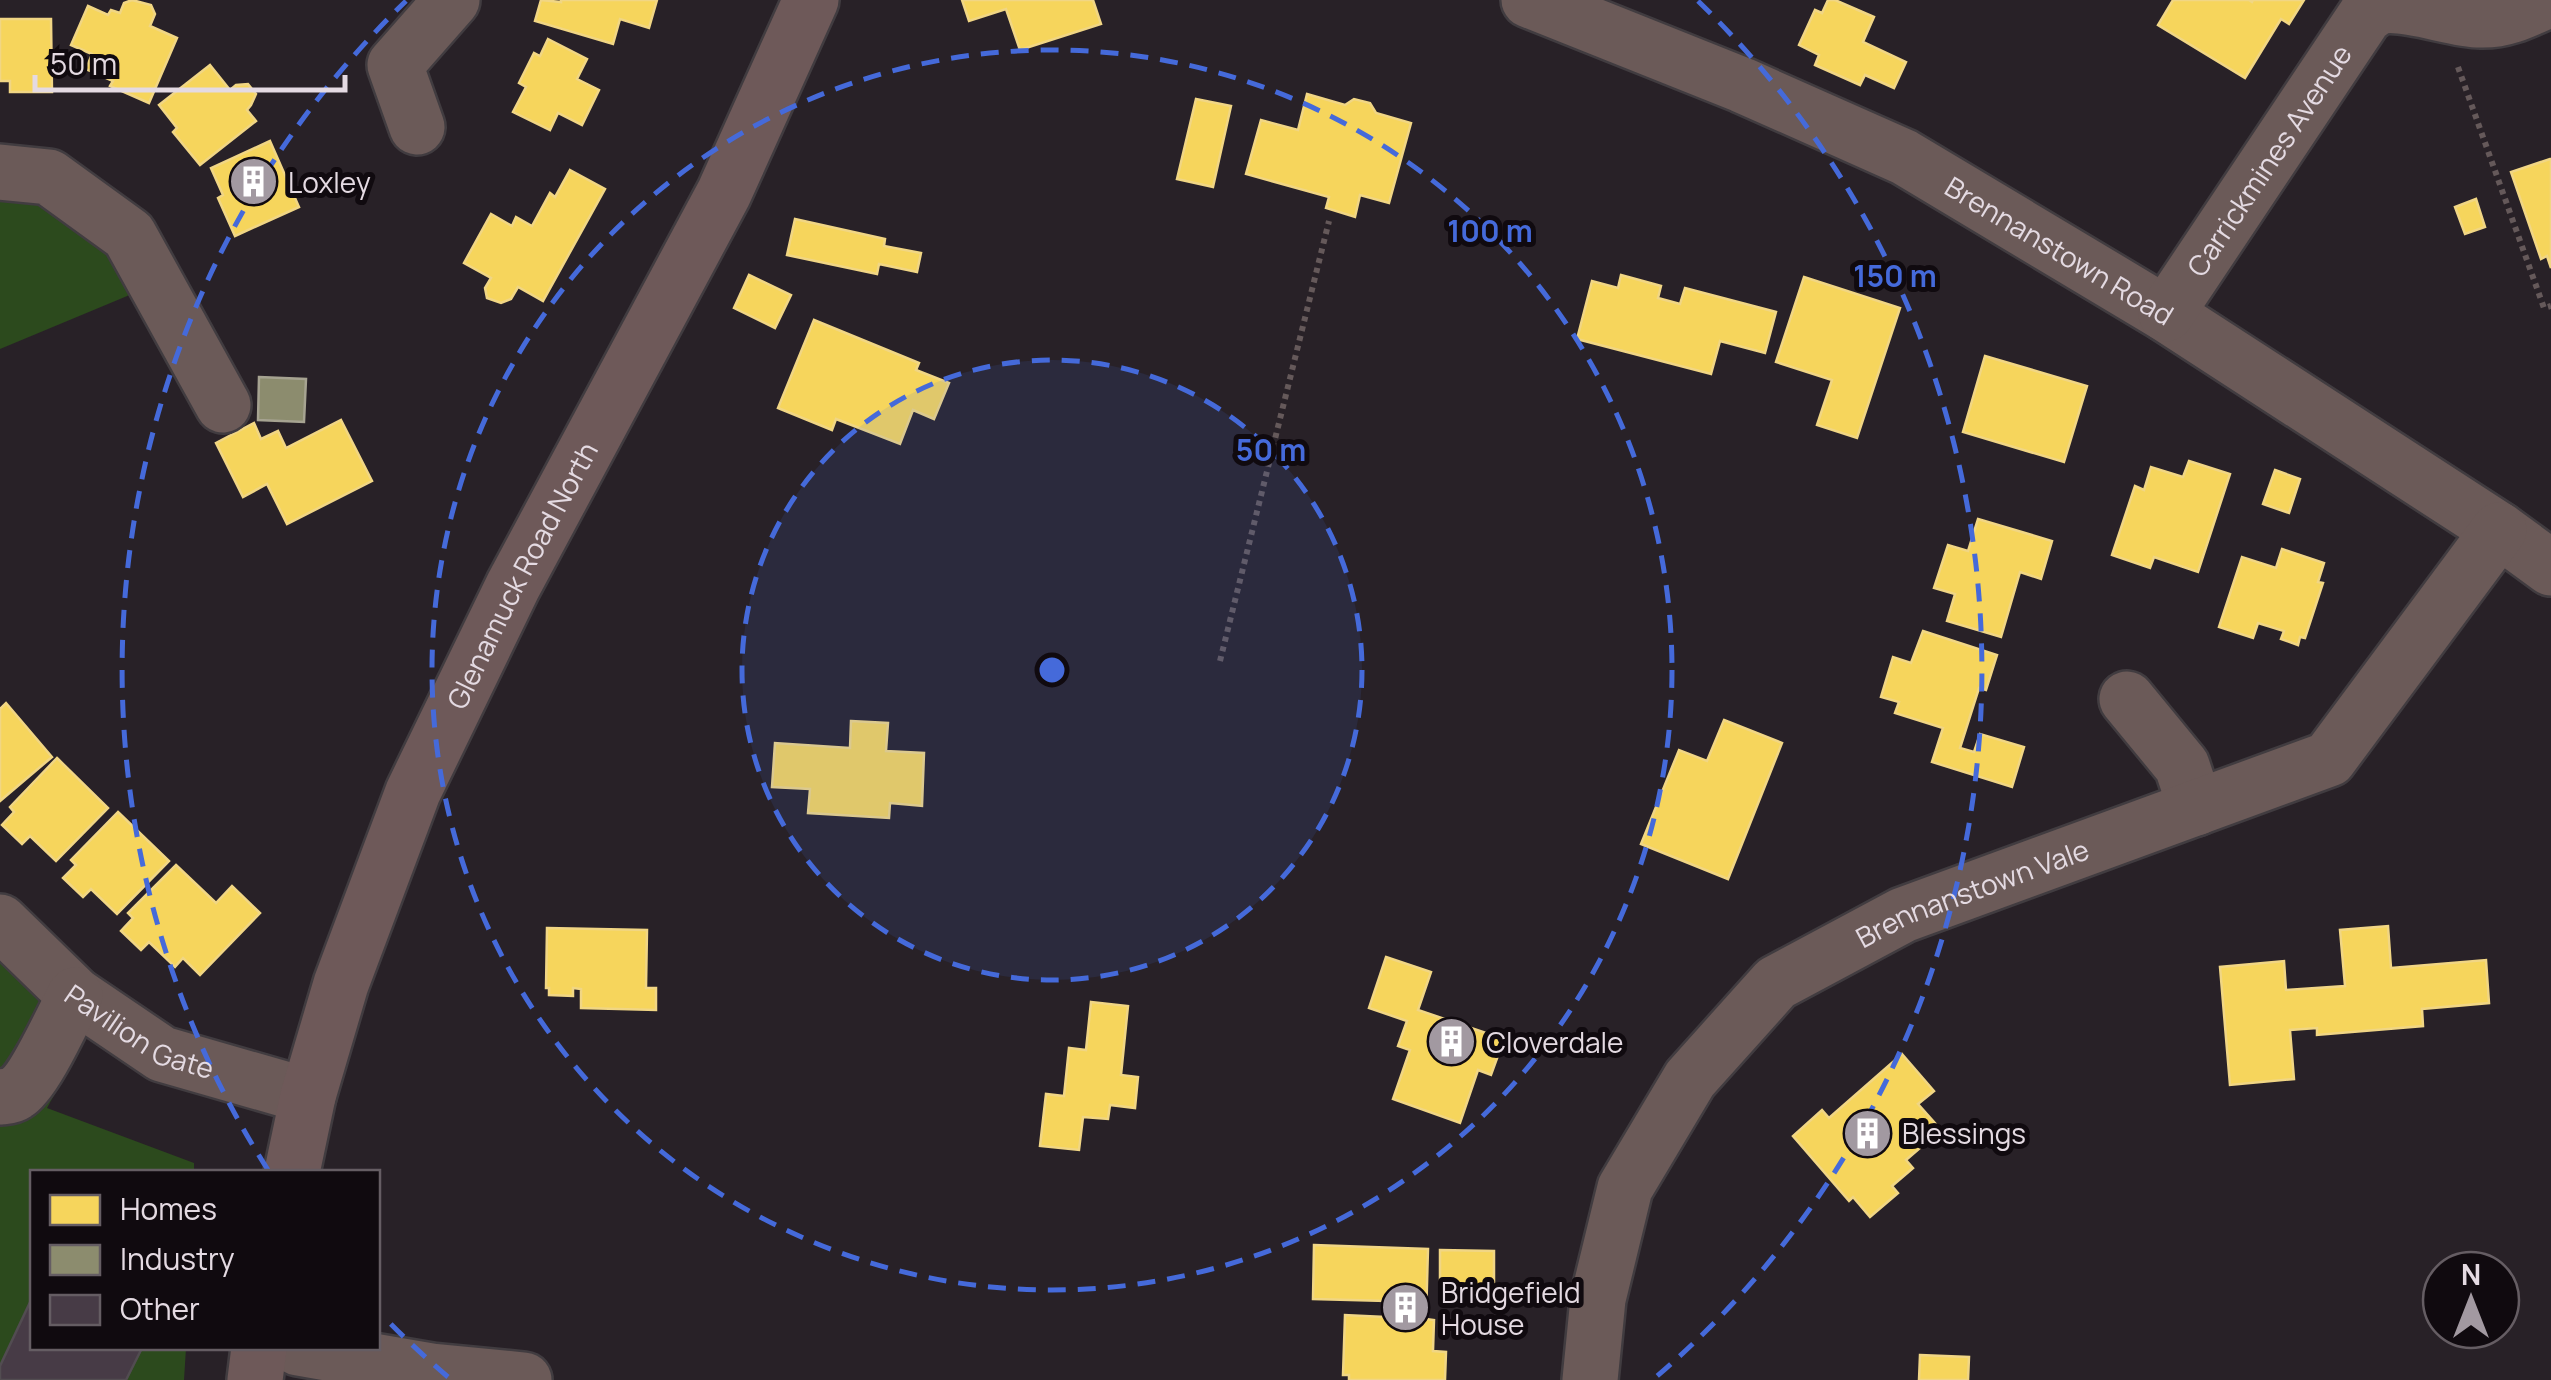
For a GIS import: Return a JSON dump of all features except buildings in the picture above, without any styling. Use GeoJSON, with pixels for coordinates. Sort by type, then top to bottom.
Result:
{"type":"FeatureCollection","features":[{"type":"Feature","properties":{"kind":"main road","name":"Glenamuck Road North"},"geometry":{"type":"LineString","coordinates":[[292,1170],[308,1096],[341,984],[413,792],[513,586],[724,193],[811,0]]}},
{"type":"Feature","properties":{"kind":"main road"},"geometry":{"type":"LineString","coordinates":[[255,1380],[259,1350]]}},
{"type":"Feature","properties":{"kind":"street"},"geometry":{"type":"LineString","coordinates":[[417,127],[395,66],[452,0]]}},
{"type":"Feature","properties":{"kind":"street","name":"Brennanstown Road"},"geometry":{"type":"LineString","coordinates":[[1529,0],[1904,156],[2166,314],[2500,530],[2551,568]]}},
{"type":"Feature","properties":{"kind":"street","name":"Carrickmines Avenue"},"geometry":{"type":"LineString","coordinates":[[2166,314],[2377,3],[2484,21],[2524,12],[2548,0]]}},
{"type":"Feature","properties":{"kind":"street"},"geometry":{"type":"LineString","coordinates":[[0,172],[49,176],[130,235],[222,405]]}},
{"type":"Feature","properties":{"kind":"street","name":"Brennanstown Vale"},"geometry":{"type":"LineString","coordinates":[[1590,1380],[1598,1299],[1625,1188],[1690,1079],[1776,984],[1903,915],[2330,759],[2500,530]]}},
{"type":"Feature","properties":{"kind":"street"},"geometry":{"type":"LineString","coordinates":[[2127,699],[2182,766],[2196,808]]}},
{"type":"Feature","properties":{"kind":"street","name":"Pavilion Gate"},"geometry":{"type":"LineString","coordinates":[[0,922],[75,995],[162,1054],[308,1096]]}},
{"type":"Feature","properties":{"kind":"street"},"geometry":{"type":"LineString","coordinates":[[0,1097],[12,1096],[20,1090],[75,995]]}},
{"type":"Feature","properties":{"kind":"street"},"geometry":{"type":"LineString","coordinates":[[310,1350],[432,1371],[524,1380]]}},
{"type":"Feature","properties":{"kind":"path"},"geometry":{"type":"LineString","coordinates":[[2456,61],[2544,308],[2551,306]]}},
{"type":"Feature","properties":{"kind":"path"},"geometry":{"type":"LineString","coordinates":[[1220,661],[1328,221]]}},
{"type":"Feature","properties":{"kind":"green space"},"geometry":{"type":"Polygon","coordinates":[[[0,186],[33,189],[97,241],[132,294],[0,349],[0,186]]]}},
{"type":"Feature","properties":{"kind":"green space"},"geometry":{"type":"Polygon","coordinates":[[[0,961],[90,1030],[47,1108],[194,1163],[194,1170],[30,1170],[30,1350],[186,1350],[184,1380],[0,1380],[0,961]]]}},
{"type":"Feature","properties":{"kind":"place","name":"Loxley"},"geometry":{"type":"Point","coordinates":[253,182]}},
{"type":"Feature","properties":{"kind":"place","name":"Cloverdale"},"geometry":{"type":"Point","coordinates":[1451,1042]}},
{"type":"Feature","properties":{"kind":"place","name":"Blessings"},"geometry":{"type":"Point","coordinates":[1867,1133]}},
{"type":"Feature","properties":{"kind":"place","name":"Bridgefield House"},"geometry":{"type":"Point","coordinates":[1406,1308]}}]}
